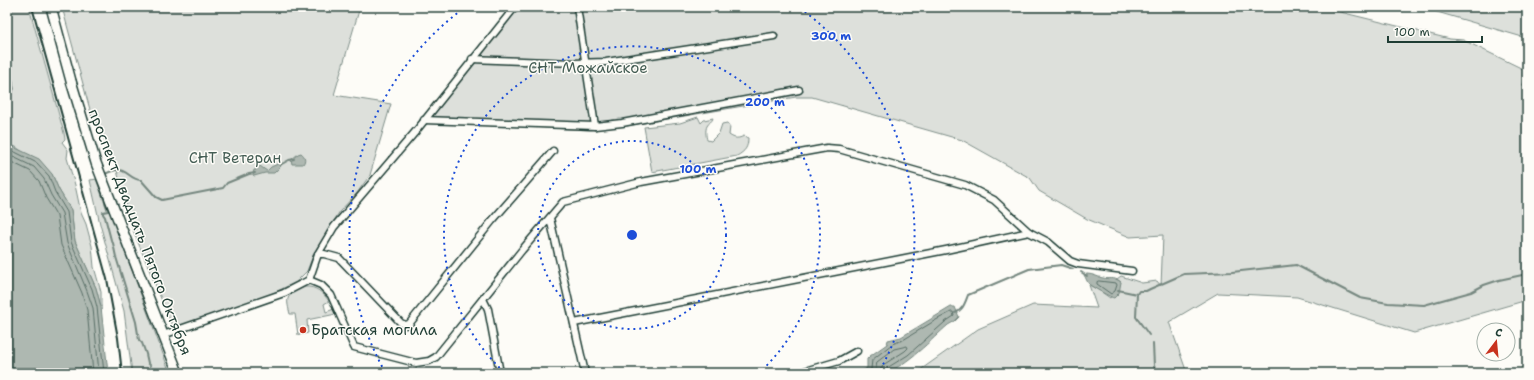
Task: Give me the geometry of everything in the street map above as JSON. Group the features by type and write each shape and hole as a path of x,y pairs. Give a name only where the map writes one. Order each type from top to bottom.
{"street":[{"name":"проспект Двадцать Пятого Октября","path":"51,7 71,81 96,163 178,373"},
{"path":"163,335 284,293 309,280 318,254 334,227 416,131 515,7"},
{"path":"577,7 595,126"},
{"path":"472,59 585,64 774,36"},
{"path":"424,120 595,126 622,124 799,90"},
{"path":"309,280 321,286 331,295 354,347 416,363 429,361 436,356 563,202 641,182 828,148 839,149 965,186 994,200 1029,232 1048,242 1070,261 1078,264 1132,271"},
{"path":"318,254 339,258 401,323 405,325 409,324 492,221 553,151"},
{"path":"550,218 585,373"},
{"path":"574,323 939,252 1029,232"},
{"path":"483,300 488,309 500,373"},
{"path":"798,373 839,361 857,351"}],"green space":[{"path":"7,7 29,7 64,133 65,139 62,142 68,150 67,158 81,213 86,224 92,246 94,267 101,292 101,307 96,288 75,241 71,210 59,190 52,174 16,147 7,144 7,96 13,92 14,89 7,42"},
{"name":"СНТ Ветеран","path":"62,7 360,7 334,95 391,104 370,175 357,193 340,211 314,253 307,271 296,282 267,296 173,328 131,225 114,159 110,155 101,130 92,117"},
{"name":"СНТ Можайское","path":"511,7 1320,7 1450,39 1463,40 1523,69 1522,86 1527,79 1527,300 1414,333 1297,297 1218,293 1169,322 1187,373 916,373 978,329 1033,305 1097,308 1089,285 1110,298 1121,282 1117,279 1121,276 1142,283 1157,281 1161,286 1163,235 1130,237 1087,219 1039,191 1030,178 962,140 812,97 796,97 626,126 590,130 426,122 421,119"},
{"path":"1420,7 1527,7 1527,39 1519,36"},
{"path":"698,117 701,123 704,120 713,118 706,128 707,140 711,141 719,133 722,124 727,123 730,127 729,135 735,138 744,136 748,138 746,149 737,156 652,172 644,127 680,123"},
{"path":"98,179 170,373 132,373 124,311 100,224 90,180"},
{"path":"305,287 316,289 322,293 329,301 324,304 326,312 334,309 336,314 307,320 308,333 298,335 295,314 290,314 288,299 291,294"}],"water":[{"path":"7,42 14,89 13,92 7,96"},
{"path":"7,144 39,159 52,174 59,190 71,210 75,241 96,288 101,307 108,373 7,373"},
{"path":"301,153 305,158 303,164 292,164 291,160"},
{"path":"280,163 281,166 274,173 265,173 254,176 253,174 254,170 256,170 256,166 260,166 267,171 271,167"},
{"path":"1087,274 1118,280 1121,282 1119,293 1114,298 1090,285 1084,275"},
{"path":"951,307 955,307 959,317 948,325 919,352 894,369 884,373 859,373 867,368 867,359 887,344 888,340 901,337"}],"waterway":[{"path":"280,165 294,159"},
{"path":"105,174 114,170 124,171 135,179 141,180 156,197 162,200 223,188 227,183 255,173"},
{"path":"99,178 97,180 108,211 103,212 103,214 136,322 139,340 142,343 150,365 151,373"},
{"path":"955,313 962,308 968,295 1029,269 1061,265 1073,269"},
{"path":"1149,335 1136,317 1137,294 1139,291 1146,291 1184,274 1232,272 1296,265 1360,298 1388,303 1424,305 1471,292 1484,285 1499,280 1527,274"},
{"path":"1081,272 1087,276"},
{"path":"1118,290 1137,294"},
{"path":"1153,344 1154,366 1157,373"}],"railway":[{"path":"32,7 107,279 118,338 122,373"}],"place":[{"name":"Братская могила","path":"303,330"}]}
